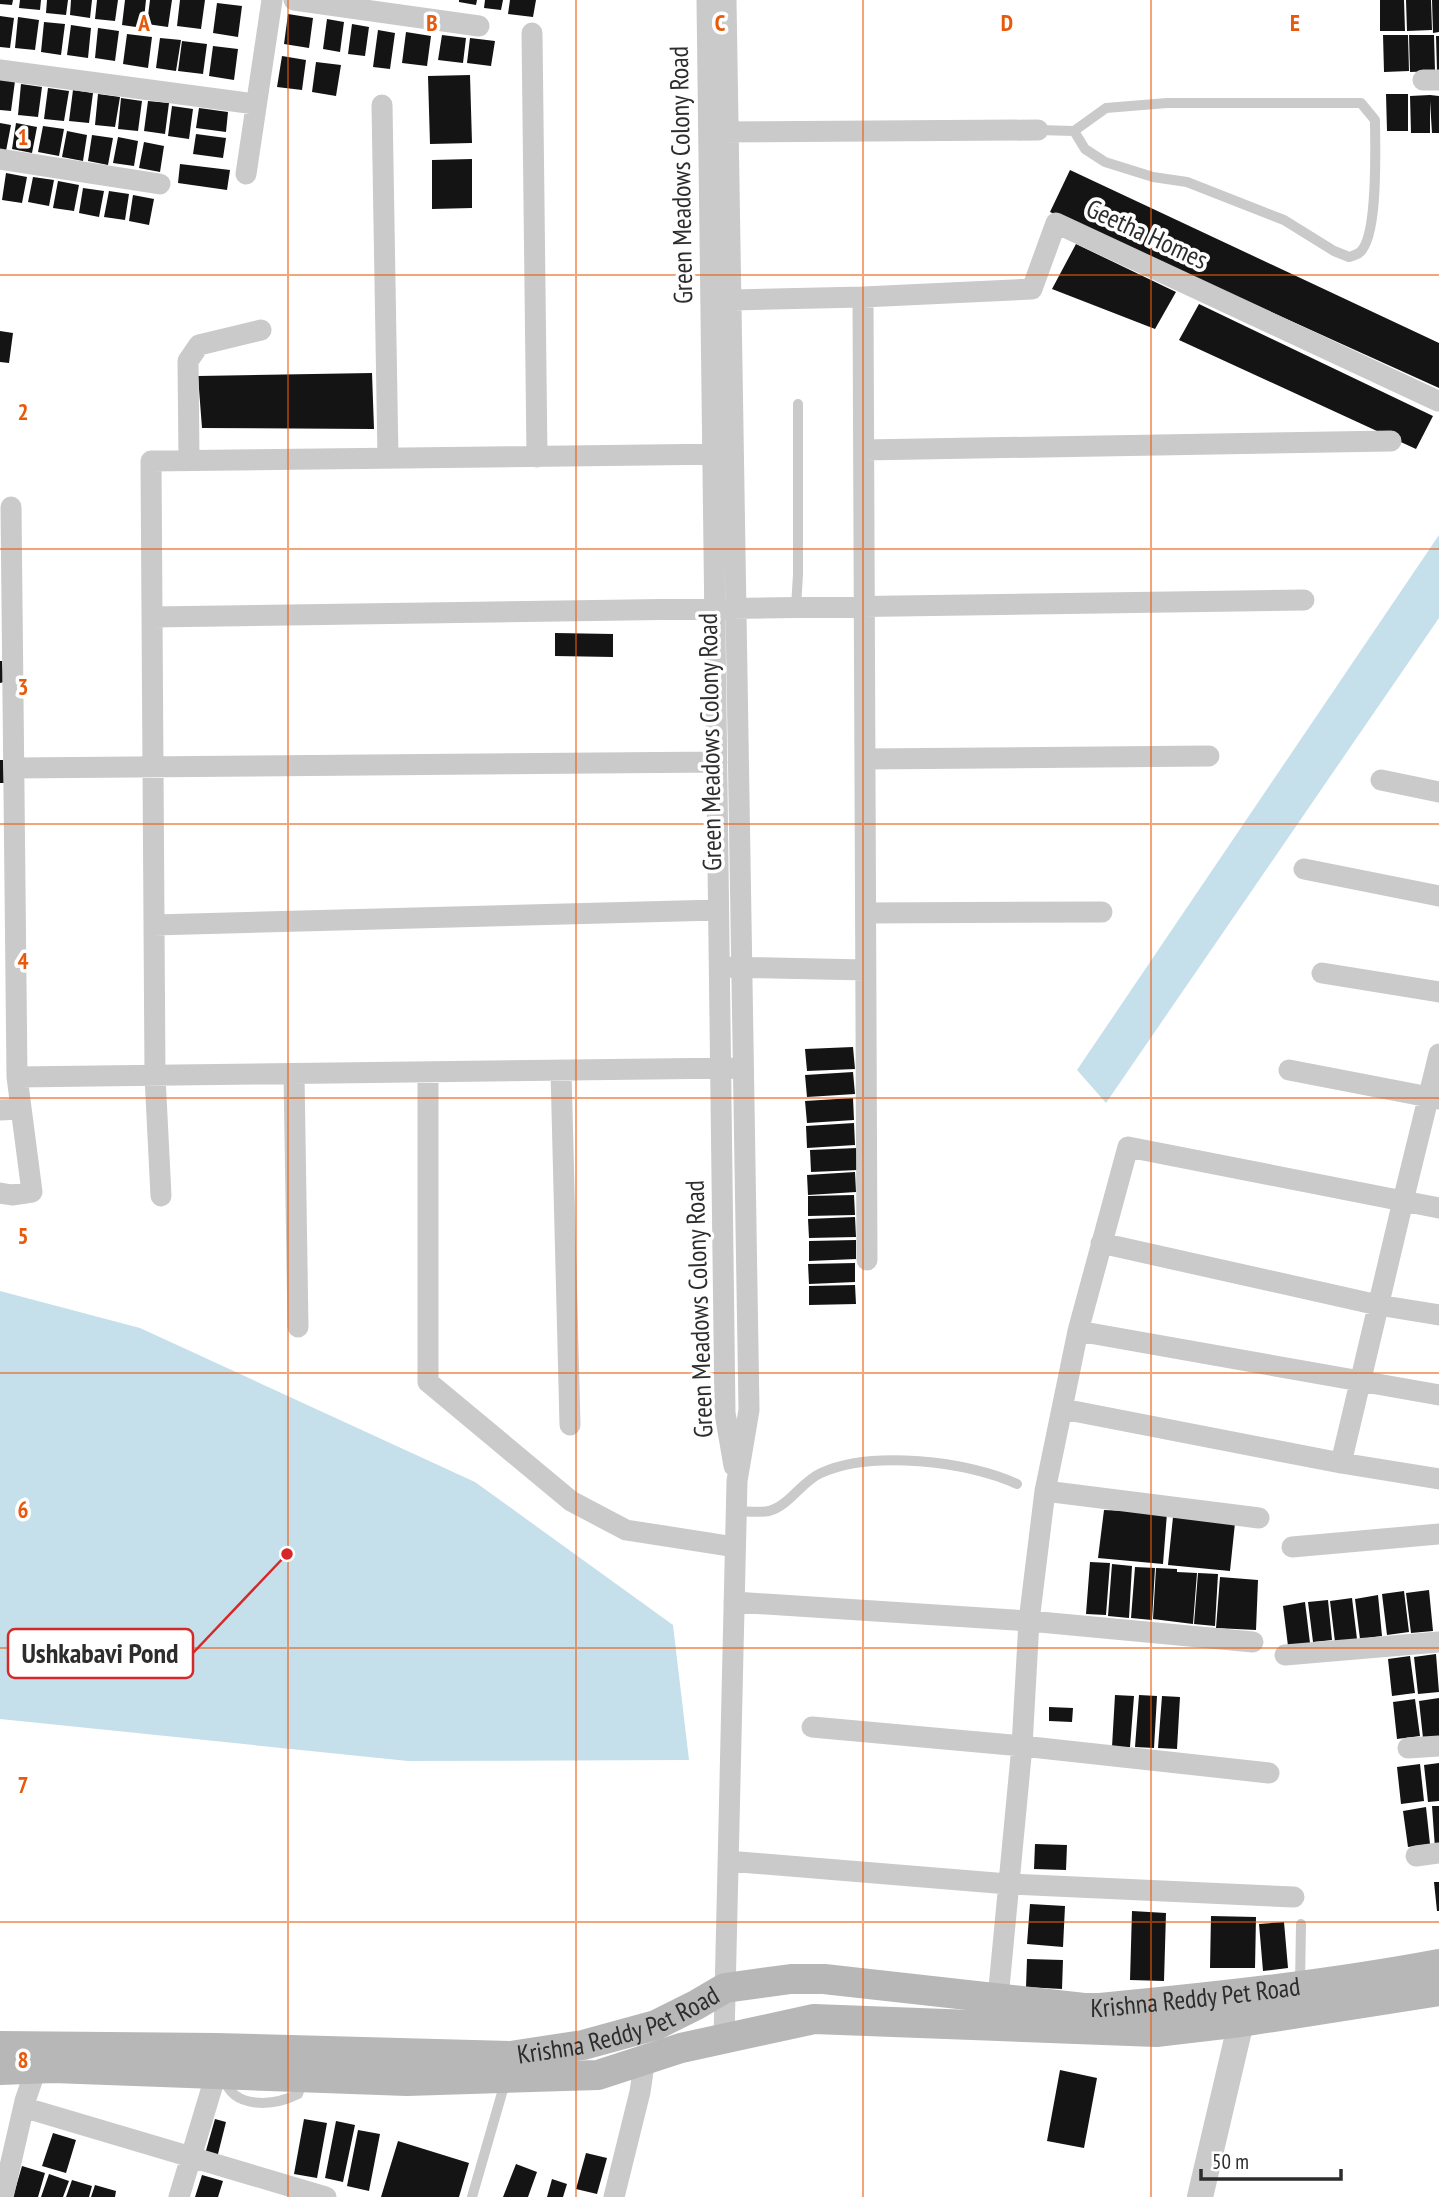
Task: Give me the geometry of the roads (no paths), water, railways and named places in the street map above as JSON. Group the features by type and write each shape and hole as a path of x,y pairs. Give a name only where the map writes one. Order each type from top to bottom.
{"main road":[{"name":"Krishna Reddy Pet Road","path":"0,2046 510,2056 583,2045 656,2025 725,1987 791,1979 824,1979 1100,2008 1243,1995 1439,1964"},
{"path":"824,1979 824,2020"},
{"name":"Krishna Reddy Pet Road","path":"0,2070 407,2081 598,2075 645,2058 814,2019 1156,2032 1241,2022 1439,1991"}],"street":[{"path":"246,174 272,0"},
{"path":"294,0 480,26"},
{"name":"Green Meadows Colony Road","path":"707,0 731,300 723,454"},
{"name":"Green Meadows Colony Road","path":"724,2038 737,1482 749,1410 742,967 725,609 718,132 726,0"},
{"path":"532,33 537,457"},
{"path":"0,70 255,104"},
{"path":"382,105 388,458"},
{"path":"718,132 1038,130"},
{"path":"0,159 160,184"},
{"name":"Geetha Homes","path":"731,300 1032,289 1056,222 1438,401"},
{"path":"863,297 867,1260"},
{"path":"189,461 188,361 199,345 261,330"},
{"path":"864,450 1391,441"},
{"path":"161,1196 155,1076 151,461 723,454"},
{"path":"0,1193 12,1195 32,1192 11,1110 17,1077 8,986 7,855 14,768 6,636 6,537 11,507"},
{"path":"152,617 1304,600"},
{"name":"Green Meadows Colony Road","path":"725,609 717,762 720,1069 725,1413 737,1482"},
{"path":"865,759 1209,755"},
{"path":"14,768 717,762"},
{"path":"1381,780 1439,793"},
{"path":"1304,869 1439,896"},
{"path":"154,925 718,911"},
{"path":"866,913 1102,912"},
{"path":"719,967 866,970"},
{"path":"1322,973 1439,992"},
{"path":"1341,1463 1403,1201 1434,1098 1439,1054"},
{"path":"17,1077 744,1068"},
{"path":"1289,1070 1434,1098"},
{"path":"561,1071 569,1425"},
{"path":"428,1072 428,1382 571,1501 626,1530 735,1547"},
{"path":"294,1074 298,1327"},
{"path":"998,1998 1022,1746 1029,1621 1045,1491 1078,1331 1128,1147 1439,1208"},
{"path":"1101,1243 1378,1305 1439,1315"},
{"path":"1078,1331 1439,1395"},
{"path":"1063,1409 1341,1463 1439,1479"},
{"path":"1045,1491 1259,1518"},
{"path":"1292,1547 1439,1534"},
{"path":"734,1602 1029,1621 1253,1642"},
{"path":"1285,1655 1439,1643"},
{"path":"812,1727 1022,1746 1269,1773"},
{"path":"1408,1748 1439,1746"},
{"path":"1416,1856 1439,1853"},
{"path":"728,1861 1008,1884 1294,1897"},
{"path":"1200,2197 1241,2022"},
{"path":"614,2197 640,2092 645,2058"},
{"path":"3,2197 25,2101 36,2069"},
{"path":"180,2197 190,2157 220,2074"},
{"path":"36,2111 326,2197"}],"lane":[{"path":"1038,130 1074,131 1106,108 1167,103 1361,103 1375,120 1375,193 1364,247 1359,253 1349,257 1334,251 1284,220 1187,182 1153,177 1105,162 1084,149 1074,131"},
{"path":"796,607 798,404"},
{"path":"736,1511 770,1510 820,1473 836,1467 866,1462 900,1460 946,1464 986,1473 1017,1484"},
{"path":"1300,1986 1301,1924"},
{"path":"472,2197 507,2077"}],"water":[{"path":"1439,535 1439,618 1106,1103 1077,1070"},
{"path":"0,1291 140,1328 475,1482 673,1625 689,1760 408,1761 0,1719"}],"place":[{"name":"Ushkabavi Pond","path":"287,1554"}]}
